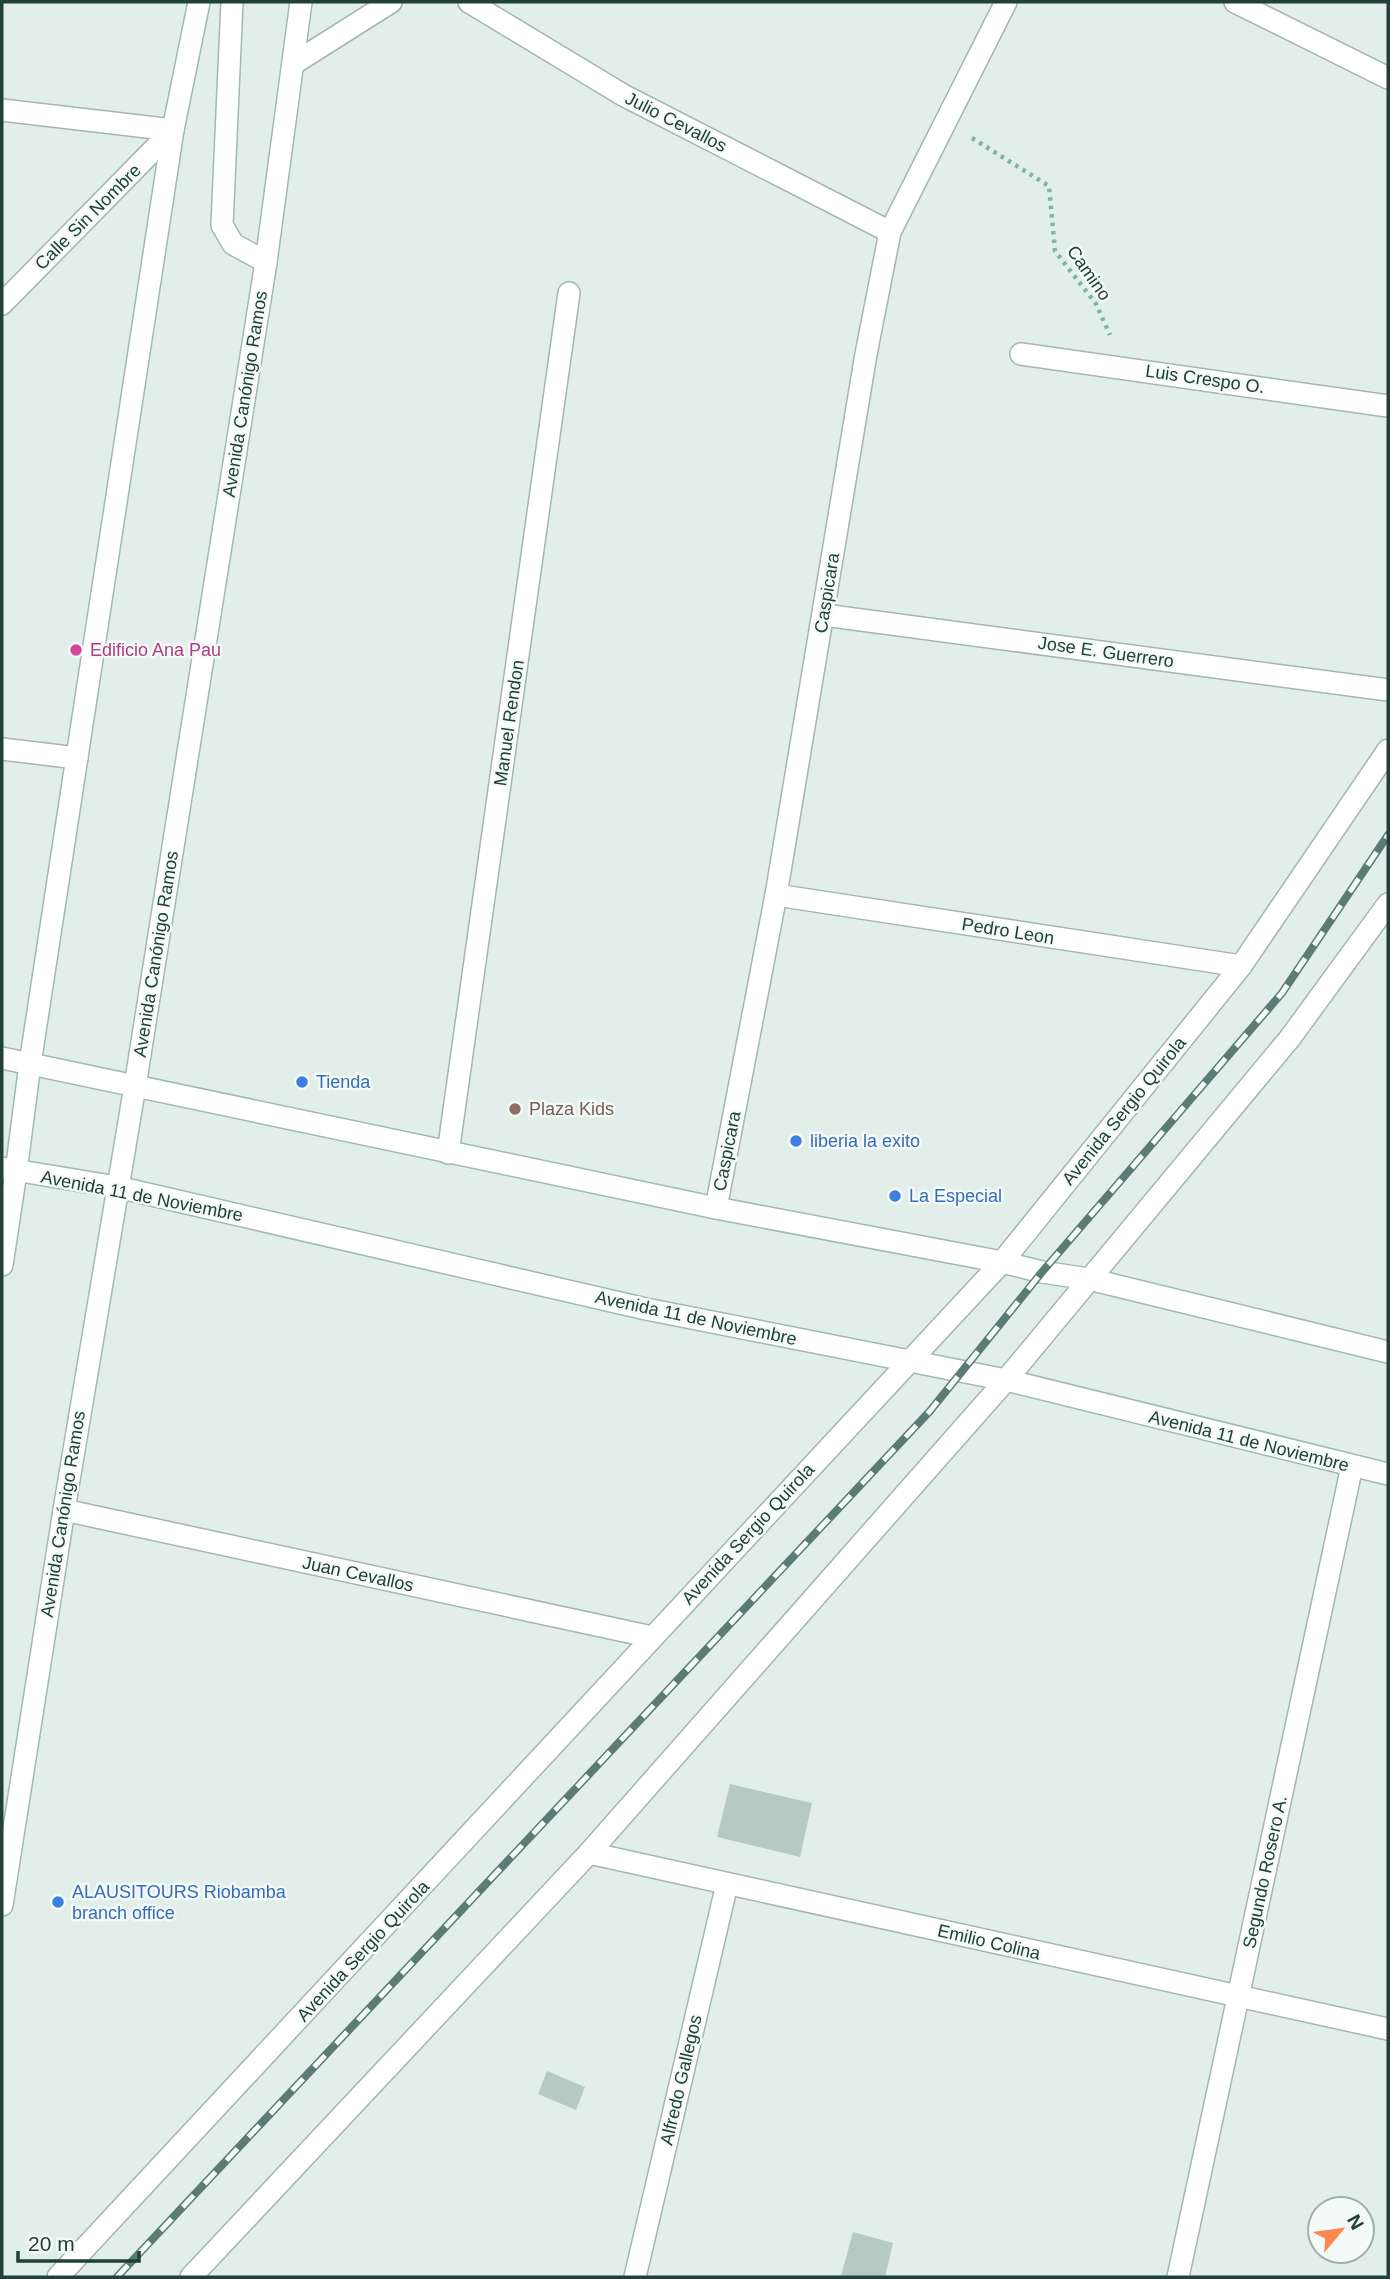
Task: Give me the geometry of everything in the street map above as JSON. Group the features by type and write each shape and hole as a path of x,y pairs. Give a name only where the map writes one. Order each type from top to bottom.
{"street":[{"path":"2,1265 9,1170 30,1064 173,130 199,2"},
{"path":"232,2 222,225 233,244 266,262"},
{"name":"Avenida Canónigo Ramos","path":"2,1905 266,262 301,2"},
{"path":"293,64 391,2"},
{"name":"Julio Cevallos","path":"469,2 623,95 890,232"},
{"name":"Caspicara","path":"716,1208 776,895 866,354 890,232 1006,2"},
{"path":"1235,2 1388,78"},
{"path":"2,110 173,130"},
{"name":"Calle Sin Nombre","path":"2,303 173,130"},
{"name":"Manuel Rendon","path":"448,1153 569,293"},
{"name":"Luis Crespo O.","path":"1021,354 1388,406"},
{"name":"Jose E. Guerrero","path":"824,615 1388,690"},
{"path":"2,750 77,758"},
{"name":"Avenida Sergio Quirola","path":"58,2277 1002,1262 1241,966 1388,750"},
{"name":"Pedro Leon","path":"776,895 1241,966"},
{"path":"191,2277 589,1853 1006,1380 1290,1038 1388,904"},
{"path":"2,1058 716,1208 1089,1279 1388,1352"},
{"name":"Avenida 11 de Noviembre","path":"9,1170 117,1187 646,1309 1006,1380 1388,1474"},
{"name":"Segundo Rosero A.","path":"1178,2277 1352,1466"},
{"name":"Juan Cevallos","path":"64,1510 652,1637"},
{"name":"Emilio Colina","path":"589,1853 1388,2029"},
{"name":"Alfredo Gallegos","path":"635,2277 727,1884"}],"path":[{"name":"Camino","path":"945,121 1049,186 1055,251 1096,304 1124,368"}],"building":[{"path":"730,1784 812,1803 800,1857 717,1837"},
{"path":"547,2071 585,2087 576,2110 538,2094"},
{"path":"853,2232 893,2243 885,2277 841,2276"}],"railway":[{"path":"117,2277 930,1411 1042,1272 1282,993 1388,835"}],"place":[{"name":"Edificio Ana Pau","path":"76,650"},
{"name":"Tienda","path":"302,1082"},
{"name":"Plaza Kids","path":"515,1109"},
{"name":"liberia la exito","path":"796,1141"},
{"name":"La Especial","path":"895,1196"},
{"name":"ALAUSITOURS Riobamba branch office","path":"58,1902"}]}
